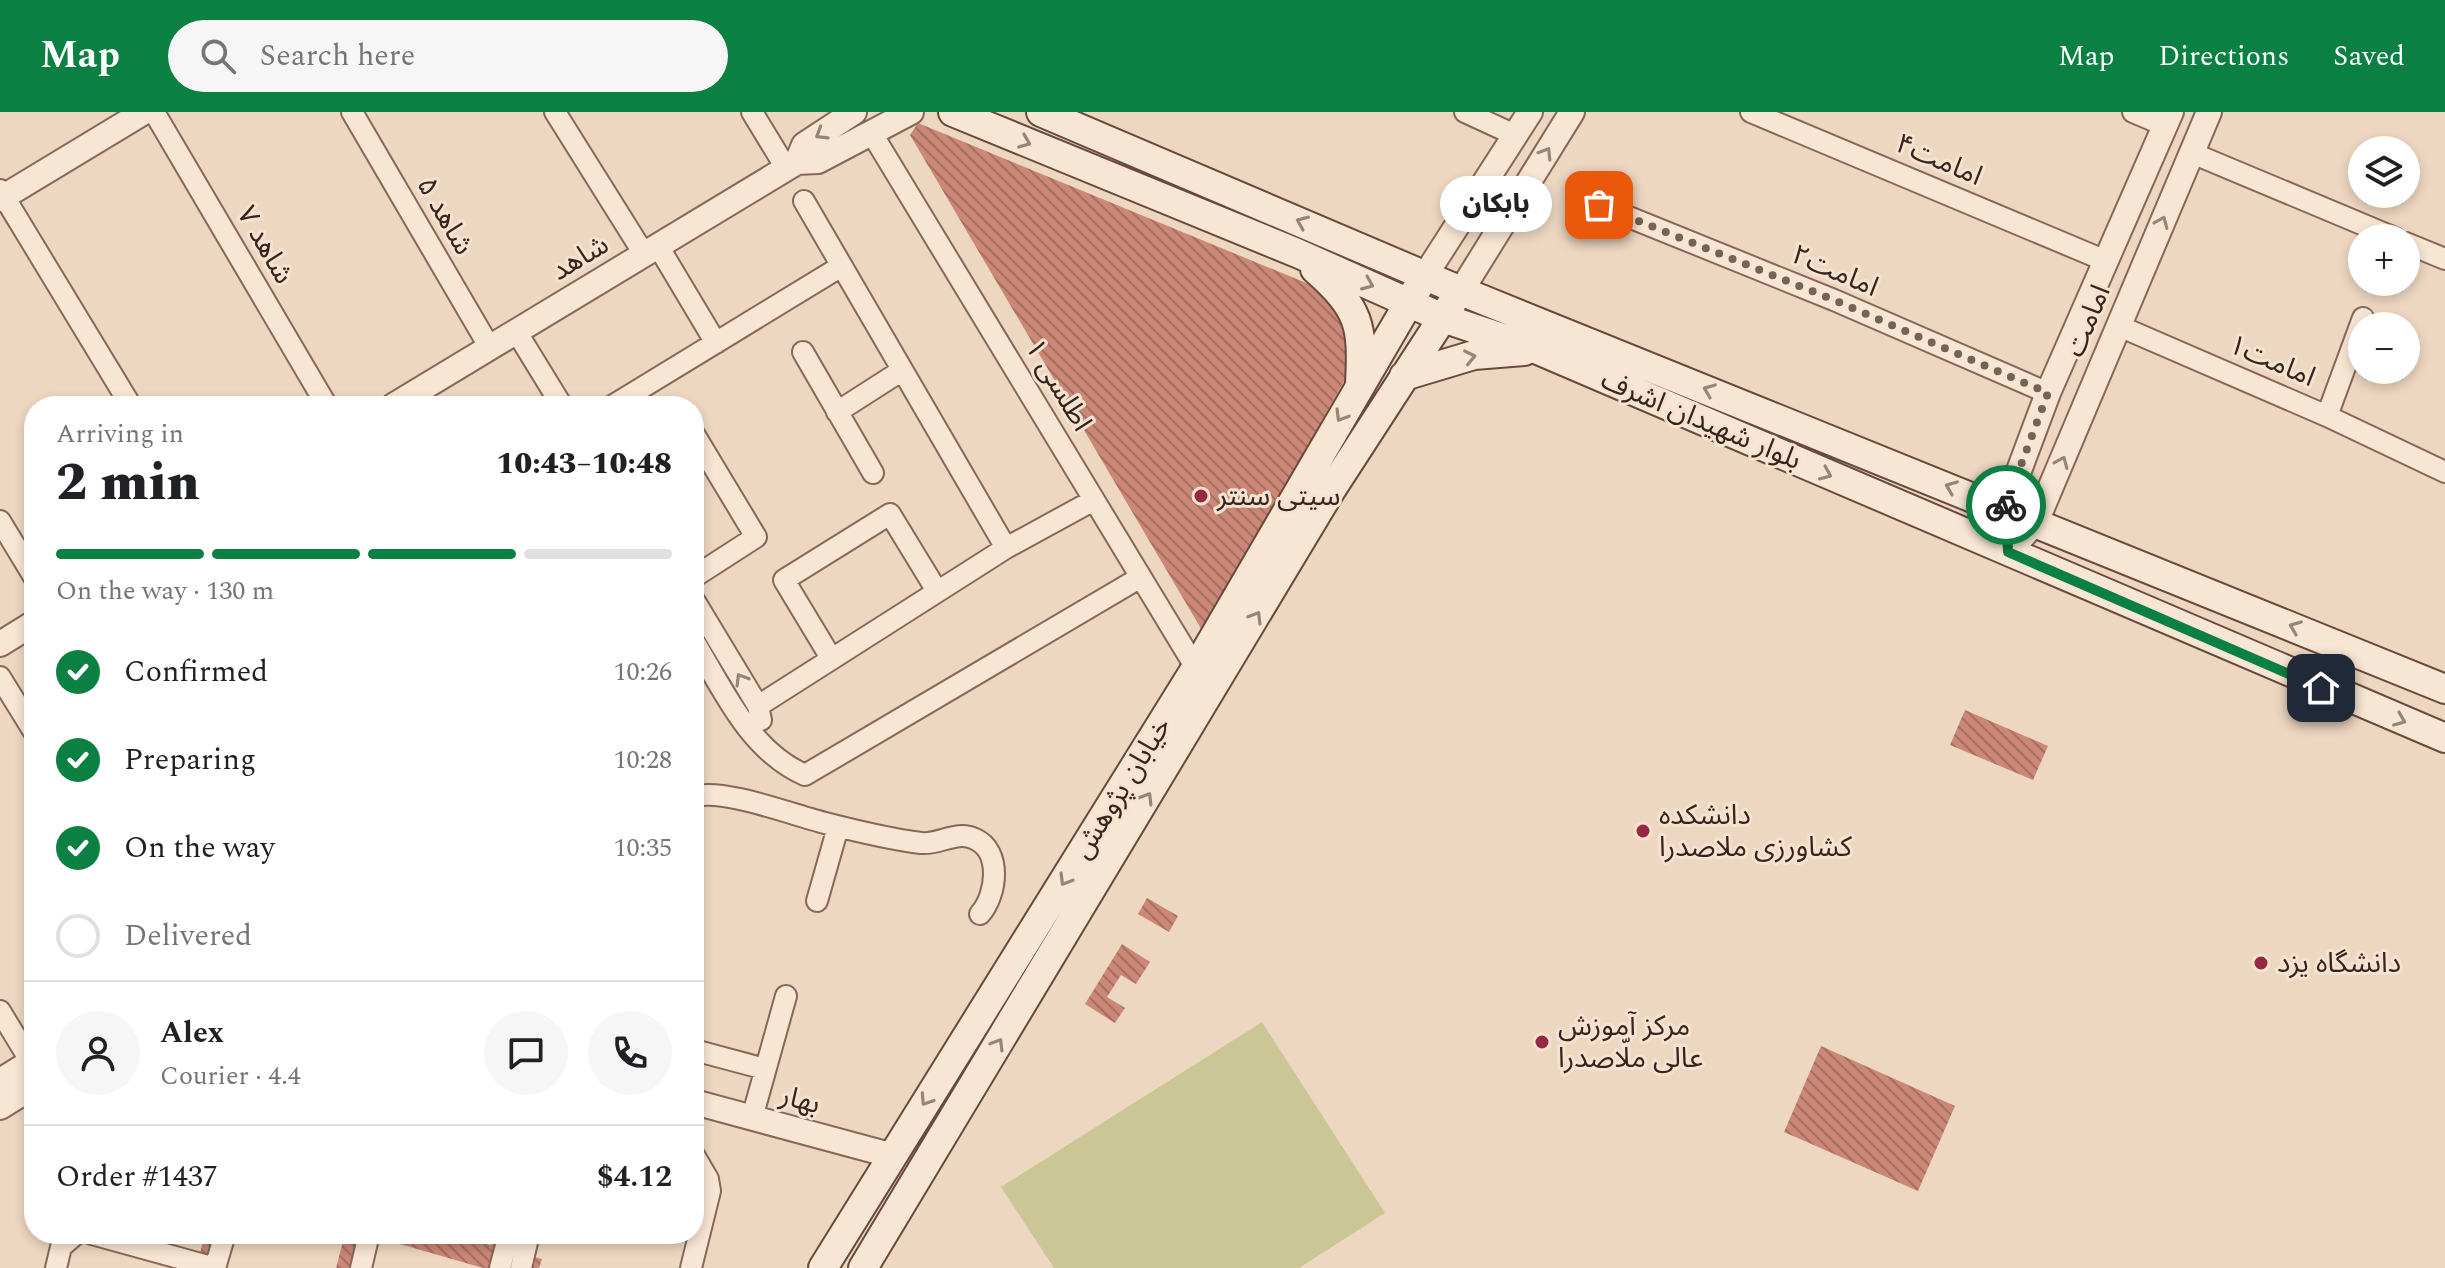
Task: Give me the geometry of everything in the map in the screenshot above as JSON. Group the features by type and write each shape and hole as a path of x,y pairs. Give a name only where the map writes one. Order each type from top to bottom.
{"main road":[{"name":"بلوار شهیدان اشرف","path":"953,112 1297,253 1443,318 1538,350 2445,738"},
{"name":"بلوار شهیدان اشرف","path":"1041,112 1461,291 2005,508 2445,689"},
{"path":"1297,253 1339,290 1354,314 1362,336 1360,386"},
{"name":"خیابان پژوهش","path":"823,1268 890,1155 1024,949 1196,668 1426,274"},
{"name":"خیابان پژوهش","path":"863,1268 1331,490 1461,291"},
{"path":"1404,376 1474,355 1538,350"}],"street":[{"path":"125,396 1,195 144,112"},
{"name":"شاهد ۷","path":"154,112 321,396"},
{"name":"شاهد ۵","path":"352,112 490,348"},
{"path":"555,112 716,343"},
{"path":"752,112 792,165"},
{"name":"شاهد","path":"792,165 804,145 854,112"},
{"name":"شاهد","path":"410,396 792,165 818,161 911,112"},
{"path":"1465,112 1515,135"},
{"path":"1426,274 1530,112"},
{"name":"امامت۴","path":"1751,112 2106,261"},
{"path":"2133,112 2168,119"},
{"name":"امامت","path":"2008,552 2036,522 2209,112"},
{"path":"1461,291 1566,114"},
{"name":"امامت","path":"2008,552 2005,508 2048,393 2168,119"},
{"name":"اطلسی ۱","path":"871,132 1196,668"},
{"path":"2192,153 2362,224"},
{"path":"804,201 1006,548"},
{"name":"امامت۲","path":"1599,205 1834,300 2048,393"},
{"path":"2420,249 2445,259"},
{"path":"629,396 840,267"},
{"name":"امامت۱","path":"2119,326 2327,416 2445,472"},
{"path":"516,331 556,396"},
{"path":"803,352 873,473"},
{"path":"2327,416 2348,359"},
{"path":"837,412 901,371"},
{"path":"704,451 756,537 704,571"},
{"path":"758,706 1006,548 1094,500"},
{"path":"831,658 784,580 890,514 937,591"},
{"path":"0,521 24,560"},
{"path":"704,658 740,718 767,751 785,766 805,775 1141,577"},
{"path":"704,617 758,706 767,751"},
{"path":"0,644 24,629"},
{"path":"0,677 24,716"},
{"path":"704,794 838,827 921,843 957,836 984,844 994,865 985,906 980,914"},
{"path":"817,901 838,827"},
{"path":"752,1118 786,996"},
{"path":"0,1011 24,1054"},
{"path":"704,1053 765,1069"},
{"path":"0,1081 24,1073"},
{"path":"0,1107 24,1080"},
{"name":"بهار","path":"704,1105 890,1155"},
{"path":"704,1172 710,1191 704,1215"},
{"path":"56,1268 64,1244"},
{"path":"128,1244 215,1268 222,1244"},
{"path":"361,1268 367,1244"},
{"path":"500,1268 506,1244"},
{"path":"521,1268 527,1244"},
{"path":"691,1268 697,1244"}],"shaded area":[{"path":"1262,1022 1385,1213 1299,1268 1054,1268 1001,1187"}],"building":[{"name":"سیتی سنتر","path":"918,123 1345,299 1356,360 1203,632 910,135"},
{"path":"1965,710 2048,746 2033,780 1950,745"},
{"path":"1147,898 1178,916 1169,932 1138,914"},
{"path":"1122,944 1150,962 1136,984 1121,975 1107,997 1125,1008 1115,1023 1085,1004"},
{"path":"1821,1046 1955,1106 1918,1191 1784,1132"},
{"path":"202,1244 221,1244 196,1268"},
{"path":"342,1244 370,1244 363,1268 336,1268"},
{"path":"400,1244 518,1244 516,1252 542,1259 539,1268 483,1268"}],"way so far":[{"path":"1599,205 1834,300 2048,393 2006,505"}],"place":[{"name":"بابکان","path":"1599,205"},
{"name":"سیتی سنتر","path":"1201,496"},
{"name":"دانشکده کشاورزی ملاصدرا","path":"1643,831"},
{"name":"دانشگاه یزد","path":"2261,963"},
{"name":"مرکز آموزش عالی ملّاصدرا","path":"1542,1042"}],"route":[{"path":"2006,505 2008,552 2321,688"}]}
